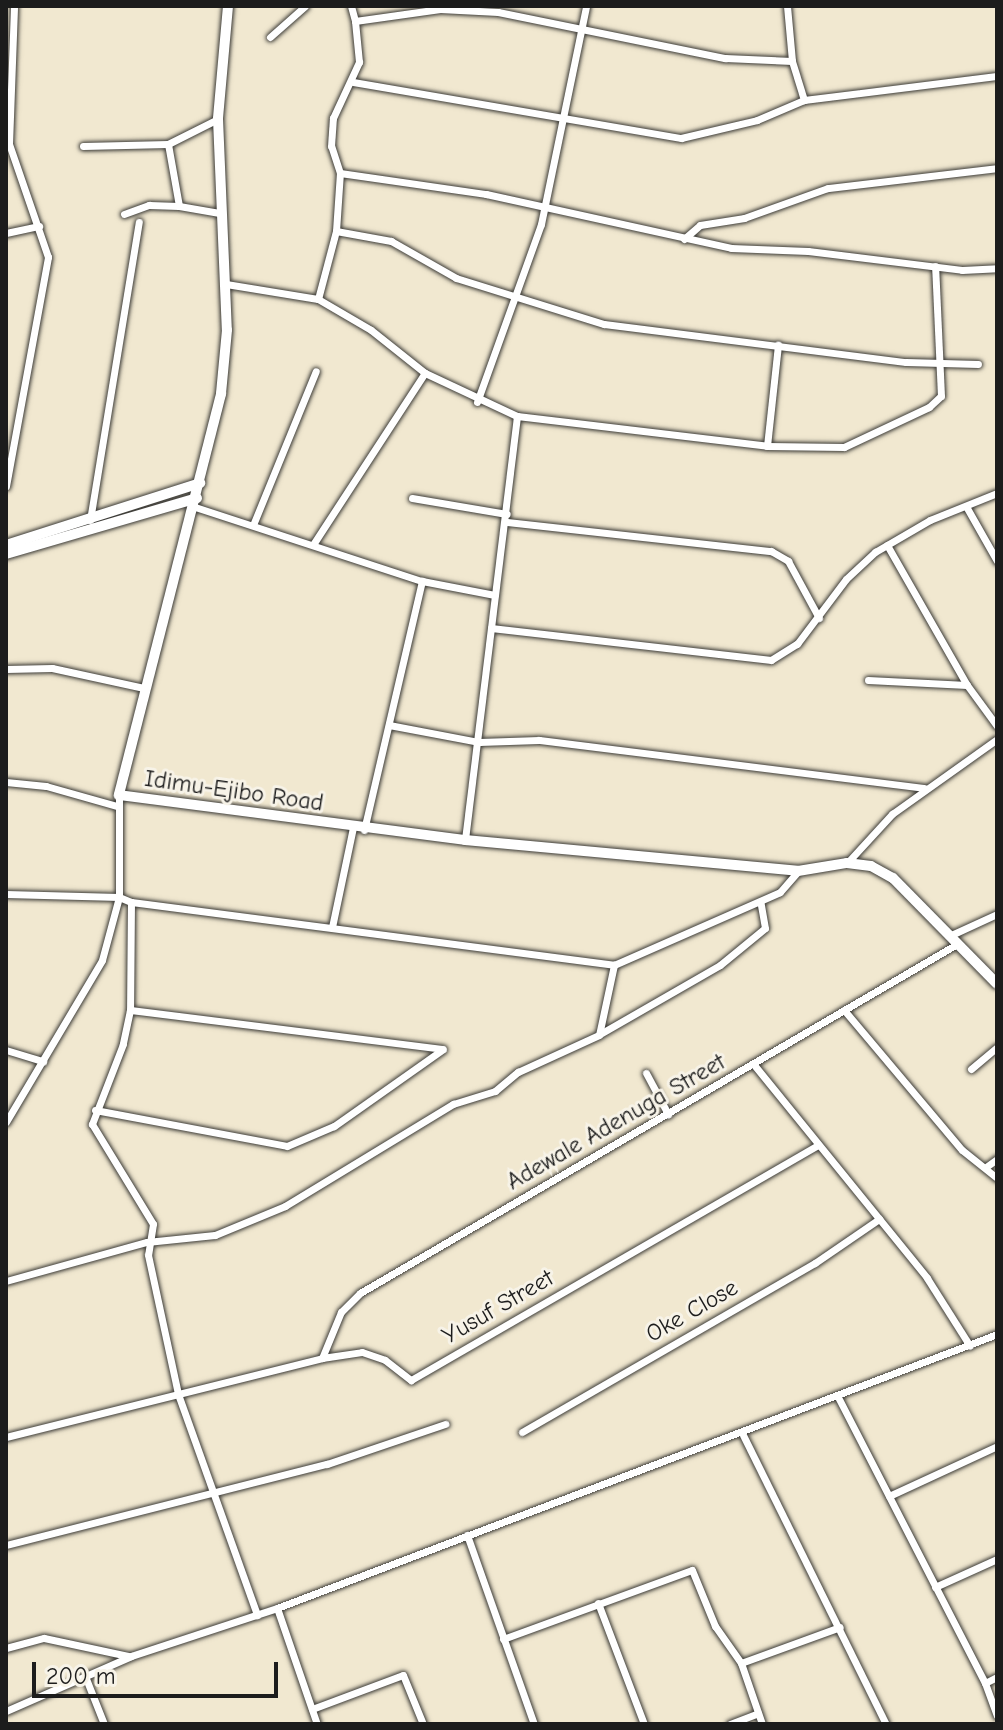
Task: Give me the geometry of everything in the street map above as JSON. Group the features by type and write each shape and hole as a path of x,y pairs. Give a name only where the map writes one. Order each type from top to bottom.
{"main road":[{"name":"Idimu-Ejibo Road","path":"228,6 218,119 219,213 226,284 221,394 118,800 465,840 798,871 847,863"},
{"path":"11,548 200,483"},
{"path":"11,548 196,502"},
{"path":"847,863 884,872 995,978"}],"street":[{"path":"6,486 46,288 48,257 9,144 14,6"},
{"path":"270,37 305,6"},
{"path":"318,299 336,231 340,173 331,146 333,118 341,95 353,82 359,62 351,6"},
{"path":"477,402 517,294 543,210 584,28 586,6"},
{"path":"787,6 792,61 804,100"},
{"path":"355,21 440,9 498,12 725,58 792,61"},
{"path":"353,82 681,138 757,120 804,100 997,76"},
{"path":"83,146 168,144 218,119"},
{"path":"168,144 179,206"},
{"path":"684,239 700,225 744,218 836,186 997,168"},
{"path":"340,173 486,194 543,210 731,248 808,251 935,266 997,268"},
{"path":"124,214 149,205 179,206 219,213"},
{"path":"90,520 139,222"},
{"path":"6,233 39,226"},
{"path":"336,231 391,241 456,278 517,294 604,324 978,364"},
{"path":"226,284 318,299 371,330 425,373 477,402 517,416 767,446 831,449 891,427 936,403 942,388 935,266"},
{"path":"767,446 778,345"},
{"path":"253,525 316,371"},
{"path":"314,543 425,373"},
{"path":"465,840 507,518 517,416"},
{"path":"491,628 771,660 785,656 819,618 846,579 887,545 930,520 967,508 997,493"},
{"path":"412,498 507,518 771,551 788,561 819,618"},
{"path":"196,502 253,525 422,581 495,595"},
{"path":"967,508 997,561"},
{"path":"887,545 967,685 997,726"},
{"path":"332,927 389,725 422,581"},
{"path":"6,669 52,668 144,688"},
{"path":"868,680 967,685"},
{"path":"389,725 479,742 539,740 924,788"},
{"path":"847,863 876,829 924,788 997,739"},
{"path":"6,782 118,800 119,897 102,960 6,1122"},
{"path":"6,894 119,897 131,902 614,965 780,892 798,871"},
{"path":"6,1281 147,1242 215,1235 252,1221 353,1168 453,1104 495,1091 518,1072 599,1035 720,965 765,928 760,901"},
{"path":"131,902 130,1010 123,1044 95,1110 94,1128 151,1217 147,1242 178,1394 210,1494 257,1615"},
{"name":"Adewale Adenuga Street","path":"322,1358 341,1312 360,1293 755,1066 997,914"},
{"path":"599,1035 614,965"},
{"path":"95,1110 287,1146 347,1118 443,1049 130,1010"},
{"path":"844,1010 962,1150 997,1178"},
{"path":"971,1069 997,1047"},
{"path":"6,1050 43,1061"},
{"path":"755,1066 927,1278 970,1346"},
{"path":"646,1073 668,1114"},
{"name":"Yusuf Street","path":"6,1437 322,1358 362,1352 385,1360 411,1380 818,1145"},
{"path":"986,1167 997,1159"},
{"name":"Oke Close","path":"522,1432 815,1263 879,1219"},
{"path":"6,1711 131,1656 277,1608 743,1435 997,1334"},
{"path":"838,1397 985,1683 997,1716"},
{"path":"6,1545 327,1464 445,1424"},
{"path":"743,1435 886,1724"},
{"path":"889,1496 997,1446"},
{"path":"467,1535 534,1724"},
{"path":"935,1587 997,1559"},
{"path":"503,1639 692,1570 715,1626 741,1663 762,1724"},
{"path":"598,1603 644,1724"},
{"path":"277,1608 317,1724"},
{"path":"741,1663 840,1627"},
{"path":"6,1648 44,1638 131,1656"},
{"path":"312,1709 403,1675 423,1724"},
{"path":"85,1676 104,1724"},
{"path":"985,1683 997,1677"},
{"path":"730,1724 758,1713"}]}
